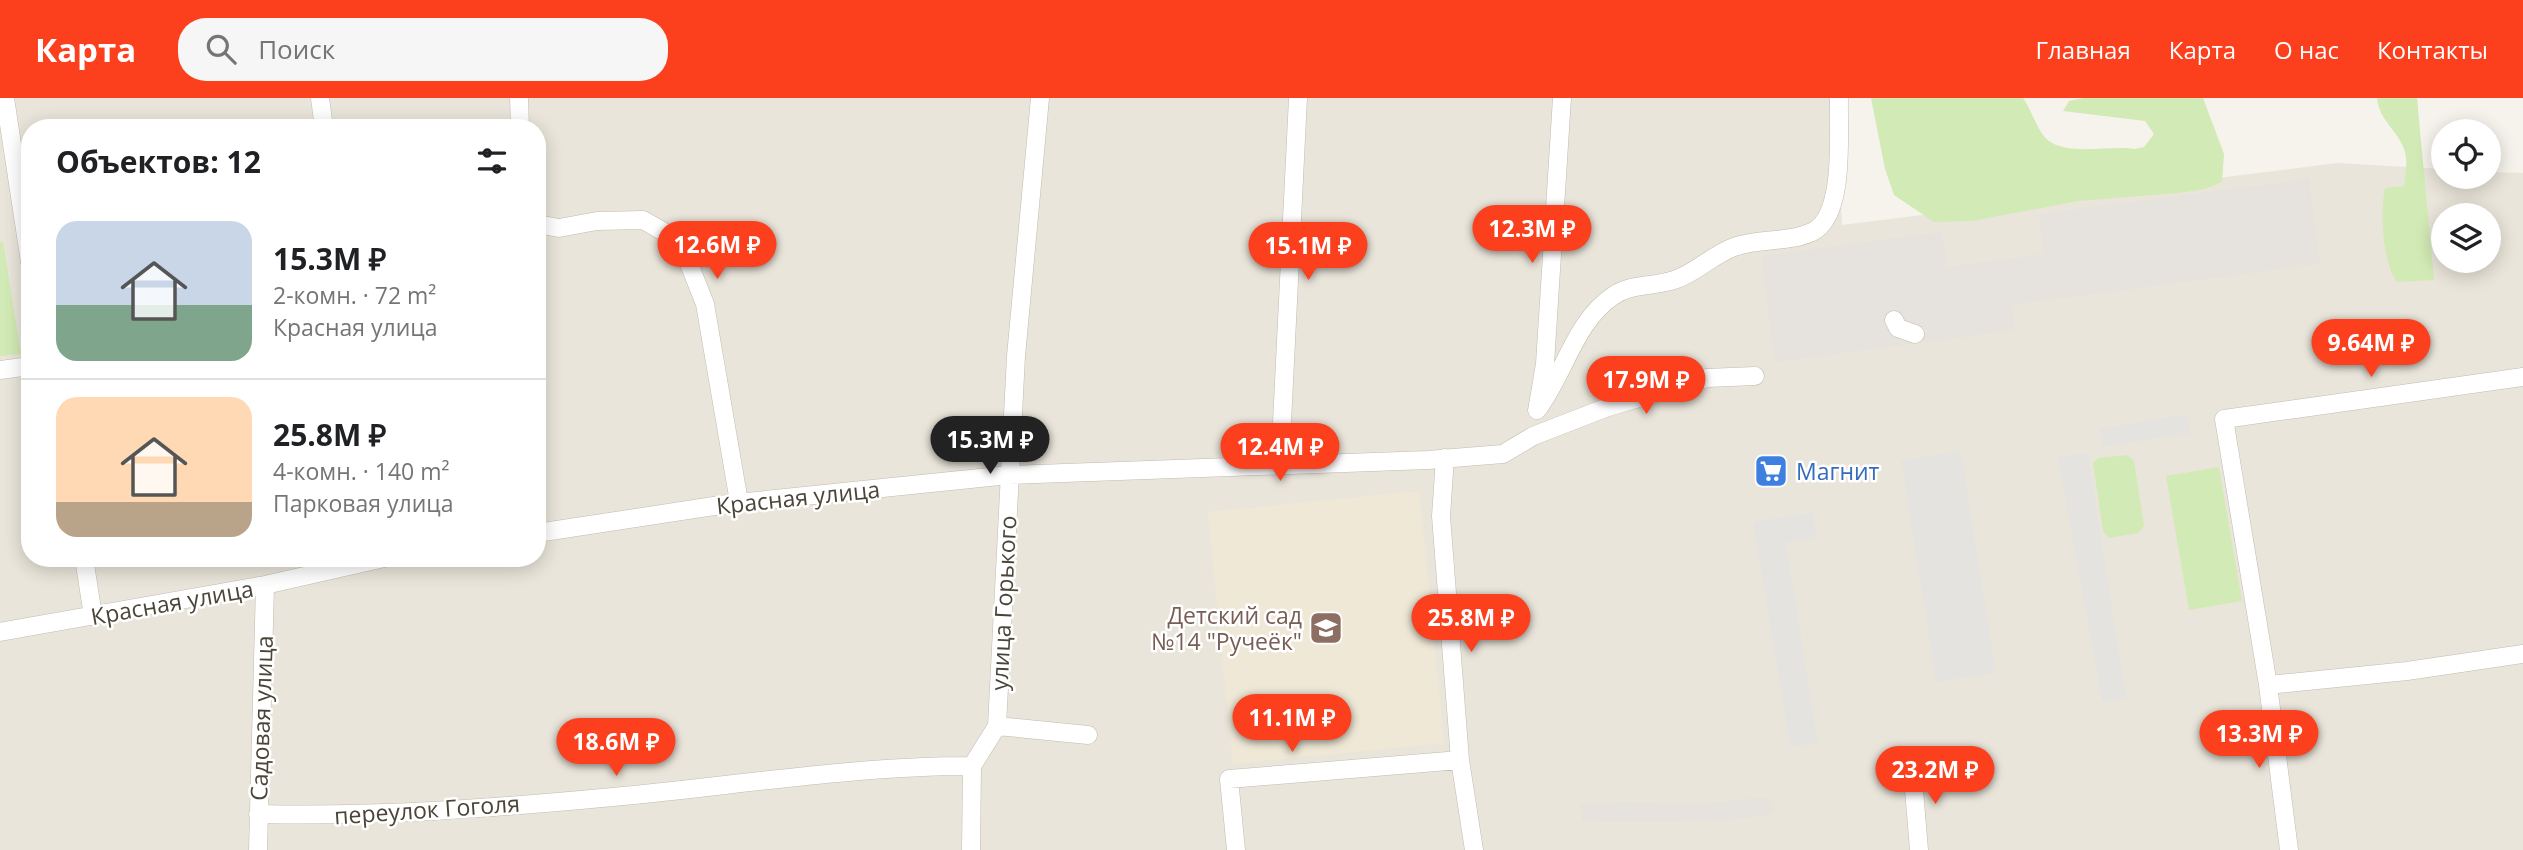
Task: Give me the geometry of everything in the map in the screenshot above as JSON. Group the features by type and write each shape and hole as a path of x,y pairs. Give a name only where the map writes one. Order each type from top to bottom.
{"street":[{"path":"5,98 21,203"},
{"path":"320,98 323,119"},
{"path":"519,98 520,119"},
{"name":"улица Горького","path":"972,766 997,726 1016,356 1040,98"},
{"path":"1280,463 1298,98"},
{"path":"1533,436 1545,364 1562,98"},
{"path":"1537,410 1552,390 1580,332 1610,298 1627,288 1673,280 1735,246 1812,232 1828,221 1835,196 1839,98"},
{"path":"546,226 559,228 597,221 643,220 680,241 705,304 739,502"},
{"path":"1894,320 1898,328 1915,334"},
{"path":"0,370 21,367"},
{"name":"Красная улица","path":"546,532 739,502 1009,475 1503,454 1533,436 1608,407 1707,378 1755,376"},
{"path":"2289,850 2268,685 2224,419 2523,377"},
{"path":"1445,458 1441,516 1460,760 1474,850"},
{"path":"85,567 93,616"},
{"name":"Красная улица","path":"0,632 265,585 333,567"},
{"name":"Садовая улица","path":"258,850 265,585"},
{"path":"2268,685 2407,671 2523,653"},
{"path":"997,726 1088,735"},
{"path":"1236,850 1229,779 1460,760"},
{"path":"971,850 972,766"},
{"name":"переулок Гоголя","path":"258,814 330,816 611,798 855,771 972,766"},
{"path":"1912,766 1919,850"}],"shaded area":[{"path":"0,98 1837,98 1842,225 2337,163 2431,168 2431,189 2501,189 2501,172 2523,173 2523,850 0,850"},
{"path":"2309,179 2320,264 2012,305 2015,330 1775,362 1761,256 1942,232 1947,267 2044,254 2039,214"},
{"path":"2187,414 2190,433 2103,447 2100,429"},
{"path":"1961,451 1996,673 1936,682 1901,460"},
{"path":"2088,453 2126,698 2102,702 2058,457"},
{"name":"Детский сад №14 \"Ручеёк\"","path":"1419,491 1444,743 1233,764 1208,512"},
{"path":"1813,512 1817,538 1786,543 1818,743 1790,747 1753,522"},
{"path":"1769,797 1774,813 1750,818 1659,822 1582,821 1581,805 1625,802 1702,804"}],"green space":[{"path":"1871,98 2023,98 2041,132 2049,141 2059,146 2135,149 2144,147 2154,134 2145,121 2063,111 2069,101 2083,98 2203,98 2224,154 2222,182 2205,189 2178,193 2078,201 1972,221 1934,222 1894,195 1885,169"},
{"path":"2377,98 2417,98 2431,273 2433,273 2434,280 2397,282 2388,262 2383,223 2385,188 2404,186 2406,160 2402,145"},
{"path":"0,242 3,242 21,354 0,356"},
{"path":"2128,455 2134,461 2144,526 2138,533 2109,538 2103,531 2093,463 2098,458"},
{"path":"2219,467 2242,601 2189,610 2166,476"}],"place":[{"name":"Магнит","path":"1771,471"},
{"name":"Детский сад №14 \"Ручеёк\"","path":"1326,628"}]}
